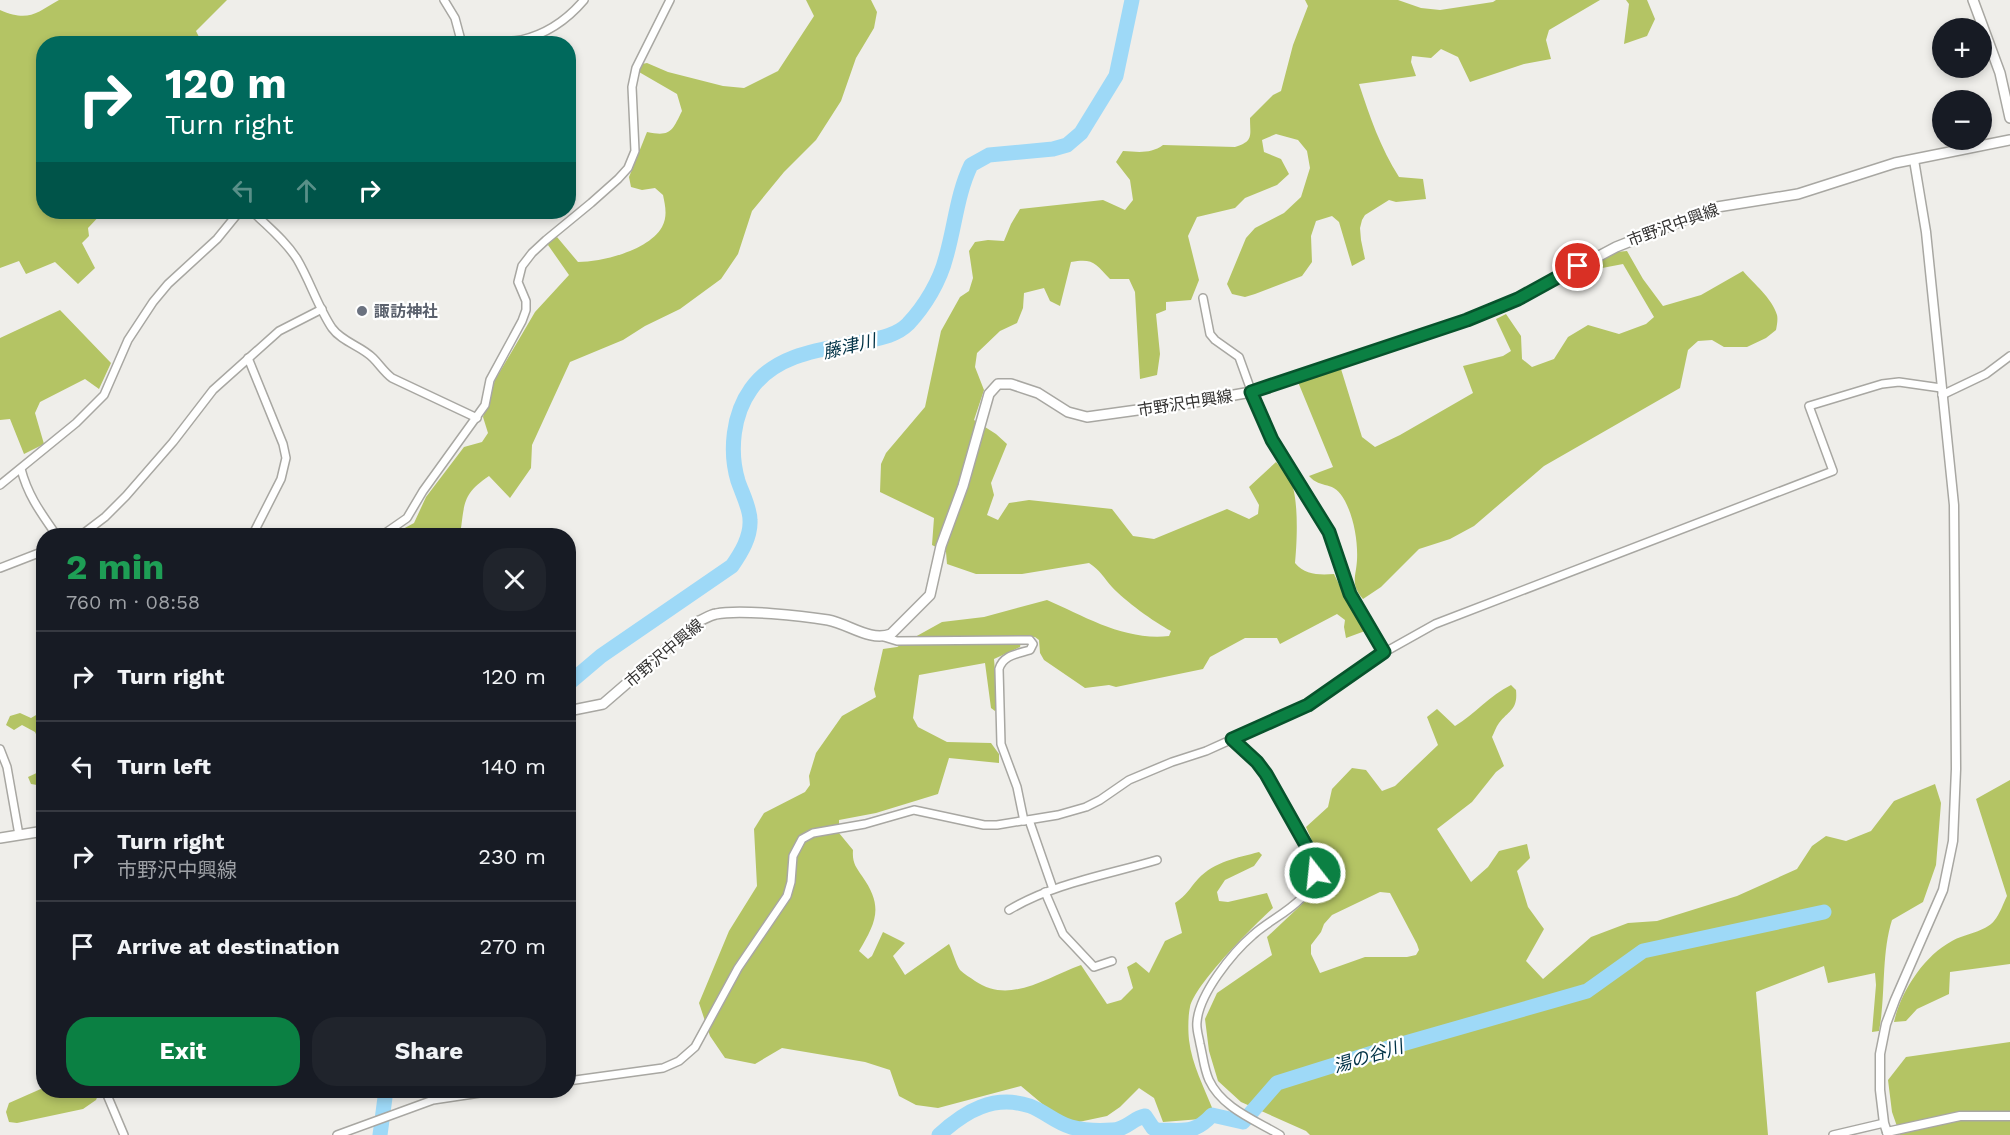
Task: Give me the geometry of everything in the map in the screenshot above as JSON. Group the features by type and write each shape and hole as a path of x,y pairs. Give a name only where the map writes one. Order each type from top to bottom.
{"main road":[{"path":"1973,0 2000,73 2010,118"},
{"name":"市野沢中興線","path":"576,710 603,704 699,621 716,614 744,613 830,621 874,637 891,634 930,595 941,546 963,486 989,394 998,384 1011,384 1038,393 1068,412 1087,417 1251,392 1467,320 1518,299 1616,247 1718,207 1798,194 1868,170 2010,140"},
{"path":"0,838 36,832"}],"street":[{"path":"444,0 454,18 460,36"},
{"path":"531,36 557,26 584,0"},
{"path":"576,215 618,179 632,159 635,151 632,87 636,68 670,0"},
{"path":"1914,160 1926,232 1954,505 1956,691 1953,841 1943,890 1913,954 1886,1024 1880,1054 1880,1090 1888,1134 1960,1116 2010,1116"},
{"path":"0,485 76,423 104,395 128,340 153,302 168,284 217,239 233,219"},
{"path":"260,219 288,246 333,330 362,349 392,378 477,418"},
{"path":"393,528 408,518 423,491 485,405 490,380 526,310 526,301 518,282 522,266 532,253 572,219"},
{"path":"1203,298 1210,334 1239,357 1272,440 1329,532 1350,594 1384,652"},
{"path":"91,528 126,496 173,442 213,390 279,331 322,309"},
{"path":"576,1080 663,1068 680,1060 695,1047 738,968 787,896 791,882 793,856 802,838 813,833 865,824 914,810 984,825 1026,820 1086,807 1101,800 1129,780 1206,751 1308,705 1384,652 1435,624 1833,471 1809,406 1882,384 1899,382 1942,392 1986,374 2010,356"},
{"path":"248,358 283,444 286,458 281,479 256,528"},
{"path":"21,469 26,489 51,528"},
{"path":"0,568 36,554"},
{"path":"884,637 897,641 990,642 1021,639 1030,640 1033,644 1030,650 1006,657 1001,662 999,669 1001,744 1026,820 1053,889"},
{"path":"1232,739 1257,762 1266,774 1311,854 1315,873 1304,897 1252,935 1236,953 1210,987 1199,1008 1196,1024 1208,1078 1216,1093 1239,1112 1280,1135"},
{"path":"0,749 8,767 19,835"},
{"path":"1008,910 1053,889 1157,860"},
{"path":"1045,892 1063,934 1081,955 1094,967 1112,961"},
{"path":"108,1098 123,1135"},
{"path":"337,1135 417,1104 446,1098"},
{"path":"1833,1135 1884,1122"}],"green space":[{"path":"59,0 227,0 196,31 198,36 36,36 36,219 96,219 88,228 89,236 82,243 95,268 78,284 55,262 26,274 19,261 0,268 0,10 25,16"},
{"path":"806,0 871,0 877,12 874,28 856,58 841,101 816,140 784,172 752,211 738,254 721,279 680,309 623,340 570,362 532,445 531,468 510,498 489,476 469,495 464,508 461,528 405,528 414,523 426,497 464,447 482,442 488,433 483,417 495,380 535,312 569,275 548,245 551,240 557,237 578,262 600,260 636,248 656,235 662,227 665,215 663,195 655,188 642,190 631,187 629,177 647,132 661,134 670,131 682,111 677,94 639,72 642,64 647,63 668,72 723,86 744,88 778,71 814,16"},
{"path":"1305,0 1398,0 1421,8 1440,10 1496,0 1600,0 1549,30 1546,40 1551,59 1524,64 1470,82 1458,57 1441,49 1431,58 1412,56 1411,62 1416,76 1359,84 1376,132 1392,166 1399,177 1423,179 1426,199 1396,202 1389,200 1365,215 1360,228 1365,259 1352,266 1339,222 1332,216 1316,221 1311,236 1312,262 1302,276 1245,297 1232,294 1227,284 1246,238 1255,228 1284,213 1301,197 1310,168 1307,151 1298,140 1276,134 1262,140 1264,152 1281,159 1289,174 1277,185 1245,198 1235,208 1197,217 1188,236 1199,280 1191,300 1166,302 1166,310 1156,314 1160,354 1157,375 1140,379 1135,292 1129,279 1110,279 1089,261 1071,262 1060,306 1050,301 1044,288 1024,293 1023,308 1017,323 1000,331 977,353 975,367 984,390 974,420 1007,444 991,483 994,495 987,515 998,520 1009,503 1029,500 1112,509 1133,536 1154,539 1227,509 1249,519 1258,514 1259,505 1249,487 1276,462 1288,477 1294,490 1297,522 1295,563 1308,572 1334,574 1365,631 1346,638 1345,620 1337,614 1280,644 1277,638 1245,638 1210,657 1203,669 1116,687 1109,685 1085,688 1044,660 1040,653 1039,640 1035,637 1022,636 1020,647 994,659 998,707 995,711 991,708 985,663 919,675 913,718 918,727 947,742 991,743 999,754 999,763 949,758 938,794 876,813 839,820 839,833 853,850 855,864 869,887 875,906 873,923 859,951 868,959 872,956 883,932 905,943 893,956 905,975 949,944 960,970 988,988 1015,990 1042,982 1081,965 1107,1004 1121,1000 1133,988 1127,967 1136,962 1149,973 1165,941 1182,933 1175,903 1198,879 1219,864 1259,852 1262,855 1254,866 1225,880 1217,892 1219,901 1228,902 1267,893 1273,908 1213,970 1194,997 1189,1011 1188,1032 1193,1058 1213,1110 1201,1119 1163,1122 1154,1098 1139,1088 1107,1116 1074,1123 1046,1107 1021,1086 938,1108 916,1105 899,1096 890,1070 865,1062 782,1048 755,1064 725,1058 710,1036 699,1003 729,931 757,886 754,829 764,813 805,792 810,785 809,776 816,753 842,716 876,697 874,689 883,649 897,647 942,622 984,617 1047,600 1121,631 1153,637 1169,636 1171,631 1124,599 1089,563 1022,574 976,574 947,564 946,552 932,545 934,518 880,492 881,464 886,453 925,407 941,331 960,297 969,291 973,278 969,251 975,242 1004,241 1020,209 1103,200 1125,210 1133,200 1130,180 1116,162 1123,151 1149,151 1163,145 1235,147 1248,140 1250,118 1273,95 1281,91 1293,45 1308,6"},
{"path":"1626,0 1647,0 1655,19 1647,36 1624,44 1629,4"},
{"path":"1627,251 1643,279 1663,306 1701,295 1743,271 1775,309 1776,330 1766,338 1747,347 1724,347 1712,340 1698,341 1688,350 1680,388 1544,466 1474,526 1450,539 1419,549 1381,587 1363,599 1355,585 1357,546 1348,508 1341,494 1309,476 1333,467 1298,382 1341,369 1362,437 1375,447 1473,393 1463,366 1503,356 1511,351 1496,319 1506,314 1521,336 1522,359 1532,367 1554,359 1568,337 1588,325 1619,334 1646,324 1654,317 1623,264 1597,269 1596,263 1616,252"},
{"path":"60,310 111,363 99,389 85,379 40,402 35,413 44,444 24,454 10,419 0,420 0,338"},
{"path":"1511,685 1516,690 1514,706 1499,723 1492,737 1504,766 1496,772 1472,802 1437,829 1471,882 1488,867 1499,851 1527,844 1530,858 1517,871 1528,907 1544,929 1526,961 1543,979 1591,937 1628,923 1657,921 1737,896 1797,869 1812,846 1826,836 1846,841 1871,831 1894,801 1935,784 1941,803 1936,865 1923,902 1892,920 1886,947 1879,1031 1872,1032 1875,973 1828,983 1824,966 1756,992 1768,1135 1310,1135 1306,1131 1241,1102 1218,1081 1209,1051 1205,1019 1217,993 1272,955 1267,937 1318,889 1323,866 1306,827 1328,807 1332,789 1352,768 1366,770 1382,791 1395,786 1438,745 1427,717 1437,709 1455,726","holes":["1380,892 1390,893 1417,944 1419,950 1416,955 1365,957 1320,973 1311,954 1311,945 1324,924 1332,915"]},
{"path":"20,713 31,718 36,715 36,734 22,725 14,730 6,725 10,716"},
{"path":"36,773 36,785 31,784 28,777"},
{"path":"2010,780 2010,964 1950,972 1949,994 1917,1009 1906,1021 1894,1022 1902,998 1923,965 1952,941 1990,925 2000,912 2007,896 1976,799"},
{"path":"2010,1042 2010,1135 1900,1135 1892,1112 1888,1080 1906,1057"},
{"path":"36,1091 36,1098 97,1098 83,1109 17,1123 9,1122 6,1112 9,1103"}],"waterway":[{"name":"藤津川","path":"576,677 601,656 732,566 745,544 750,526 749,511 735,469 733,445 740,410 751,389 774,367 788,360 819,350 883,337 899,331 908,324 926,301 940,275 962,187 971,165 989,155 1053,149 1067,145 1081,133 1116,76 1132,0"},
{"name":"湯の谷川","path":"939,1135 970,1112 1004,1102 1030,1106 1066,1125 1092,1130 1117,1129 1145,1116 1157,1130 1193,1129 1212,1115 1243,1122 1277,1083 1395,1046 1587,991 1643,951 1824,912"},
{"name":"藤津川","path":"380,1135 385,1098"}],"place":[{"name":"諏訪神社","path":"362,311"}],"route":[{"path":"1315,873 1311,854 1266,774 1257,762 1232,739 1308,705 1384,652 1350,594 1329,532 1272,440 1251,392 1467,320 1518,299 1578,266"}]}
